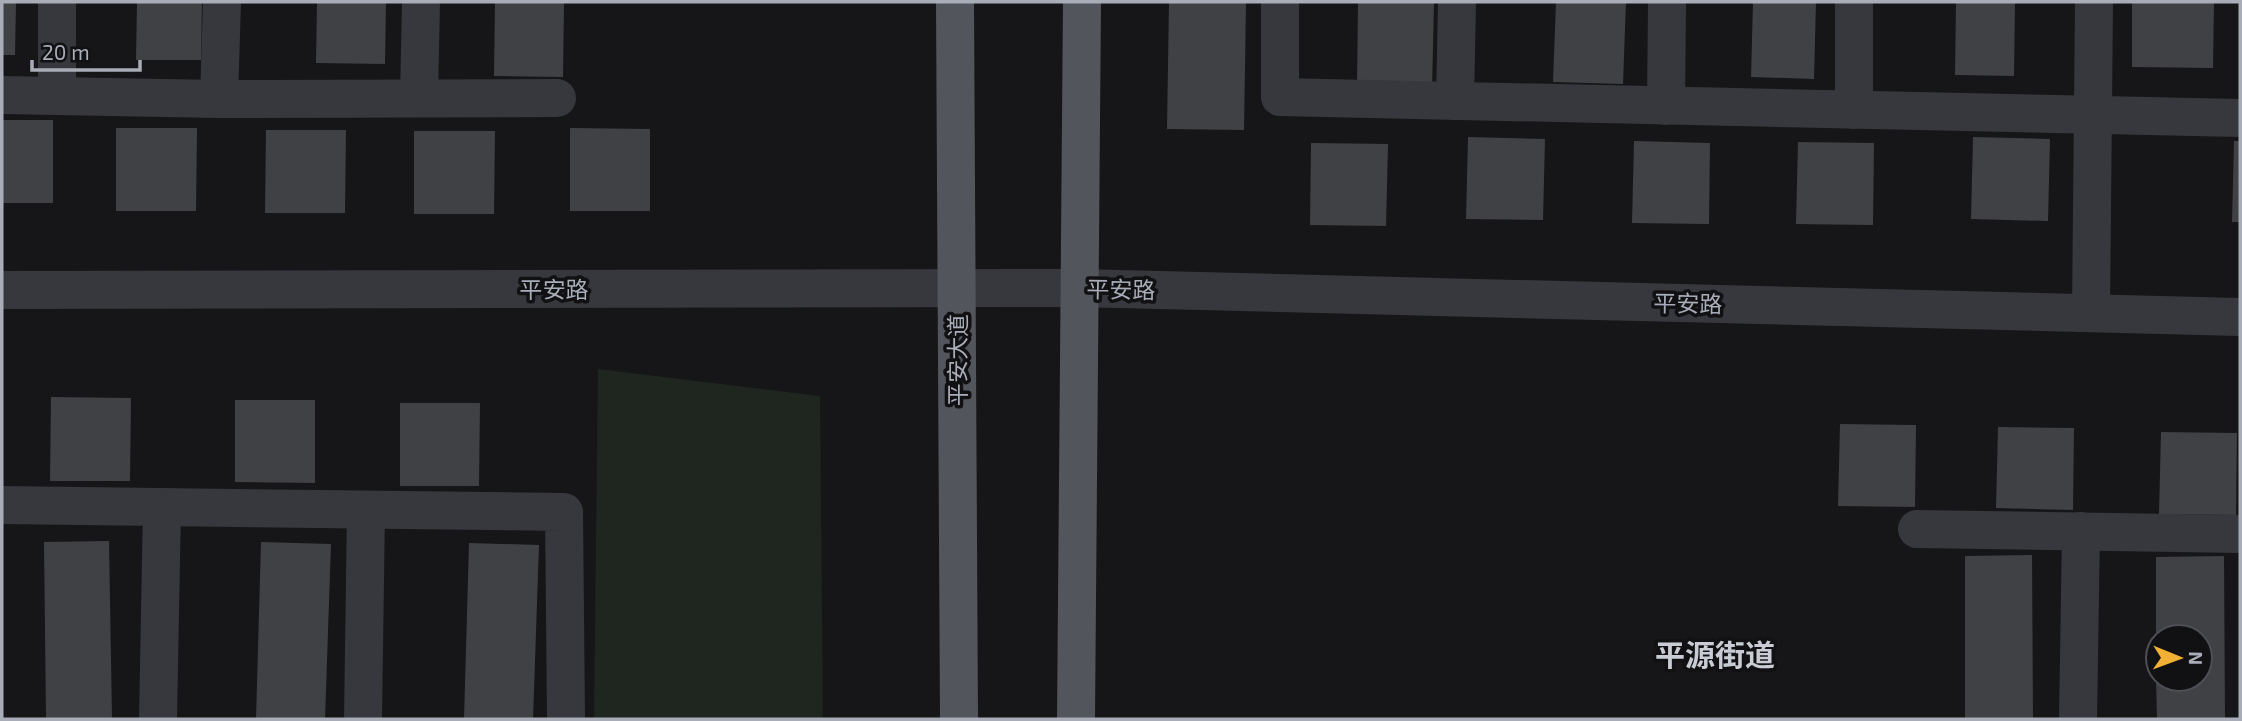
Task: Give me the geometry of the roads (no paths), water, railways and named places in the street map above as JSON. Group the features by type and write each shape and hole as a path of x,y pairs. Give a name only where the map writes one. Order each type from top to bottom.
{"main road":[{"name":"平安大道","path":"955,2 960,719"},
{"path":"1076,719 1082,2"}],"street":[{"path":"57,2 57,96"},
{"path":"219,99 222,2"},
{"path":"419,98 421,2"},
{"path":"1280,2 1280,97 2240,118"},
{"path":"1455,101 1457,2"},
{"path":"1666,106 1667,2"},
{"path":"1854,2 1854,110"},
{"path":"2091,313 2094,2"},
{"path":"2,95 219,99 557,98"},
{"name":"平安路","path":"2,290 1078,288 2240,317"},
{"path":"2,505 564,512 566,719"},
{"path":"158,719 162,508"},
{"path":"363,719 366,510"},
{"path":"1917,529 2240,534"},
{"path":"2078,719 2081,531"}],"district":[{"name":"平源街道","path":"1715,654"}]}
